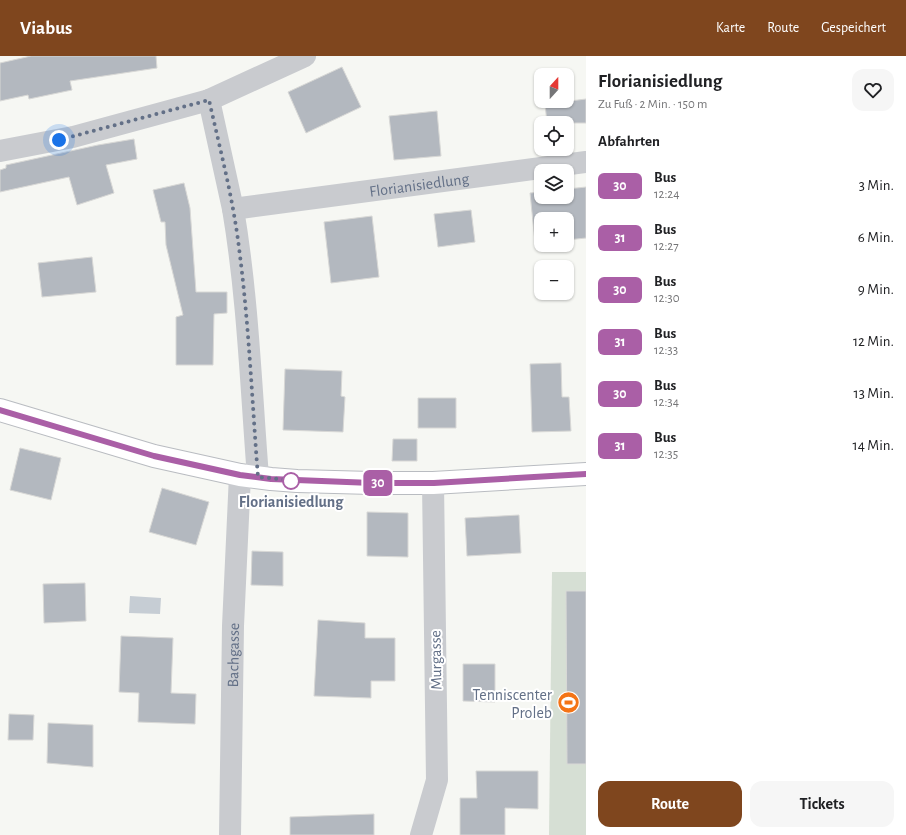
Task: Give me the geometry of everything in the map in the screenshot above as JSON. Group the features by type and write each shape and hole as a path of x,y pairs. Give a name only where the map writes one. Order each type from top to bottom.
{"main road":[{"path":"0,410 154,456 249,476 298,481 434,483 586,474"}],"street":[{"path":"0,151 73,137 209,100 305,56"},
{"path":"209,100 233,209 246,307 249,476"},
{"name":"Florianisiedlung","path":"233,209 586,162"},
{"name":"Bachgasse","path":"230,835 233,626 249,476"},
{"name":"Murgasse","path":"421,835 436,780 434,483"}],"shaded area":[{"name":"Tenniscenter Proleb","path":"552,572 586,572 586,835 549,835"},
{"path":"130,596 161,598 160,614 129,613"}],"building":[{"path":"31,56 156,56 157,68 70,81 72,90 29,99 28,95 0,101 0,63"},
{"path":"342,67 361,107 306,133 288,92"},
{"path":"586,99 586,123 574,123 574,116 546,116 545,108 574,108 574,100"},
{"path":"437,111 441,156 394,160 389,116"},
{"path":"134,139 137,159 106,165 114,193 77,205 69,177 0,192 0,170 6,168 6,165 98,145"},
{"path":"184,183 190,208 196,292 227,292 227,313 214,314 213,365 176,365 176,317 183,315 166,245 165,222 161,222 153,190"},
{"path":"586,187 586,238 574,239 574,212 534,212 534,232 530,193 534,193 534,204 574,204 574,188"},
{"path":"471,210 475,242 438,247 434,214"},
{"path":"372,216 379,277 331,283 324,222"},
{"path":"92,257 96,292 42,297 38,263"},
{"path":"561,363 562,397 569,397 571,431 532,432 530,364"},
{"path":"285,369 342,371 341,396 345,397 343,432 283,430"},
{"path":"418,398 456,398 456,428 418,428"},
{"path":"393,439 417,439 417,461 392,461"},
{"path":"20,448 61,458 51,500 10,490"},
{"path":"162,488 209,502 196,545 149,532"},
{"path":"367,512 408,513 408,557 367,556"},
{"path":"519,515 521,553 467,556 465,518"},
{"path":"252,551 283,552 283,586 251,585"},
{"path":"85,583 86,621 44,623 43,584"},
{"path":"566,591 586,591 586,764 567,764"},
{"path":"318,620 365,623 365,638 395,638 395,681 371,681 371,698 314,696"},
{"path":"121,636 173,638 171,693 196,694 195,724 138,722 139,693 119,692"},
{"path":"463,664 495,664 495,702 463,701"},
{"path":"9,714 34,715 33,740 8,740"},
{"path":"48,723 93,725 93,767 47,763"},
{"path":"476,771 538,771 538,809 505,808 505,835 460,835 460,798 477,798"},
{"path":"374,814 374,835 290,835 290,817"}],"bus line":[{"name":"30","path":"0,410 154,456 240,475 271,479 372,483 434,483 586,474"}],"place":[{"name":"Florianisiedlung","path":"291,481"},
{"name":"Tenniscenter Proleb","path":"568,703"}],"route":[{"path":"59,140 209,100 233,209 239,247 246,307 258,477 298,481 291,481"}]}
